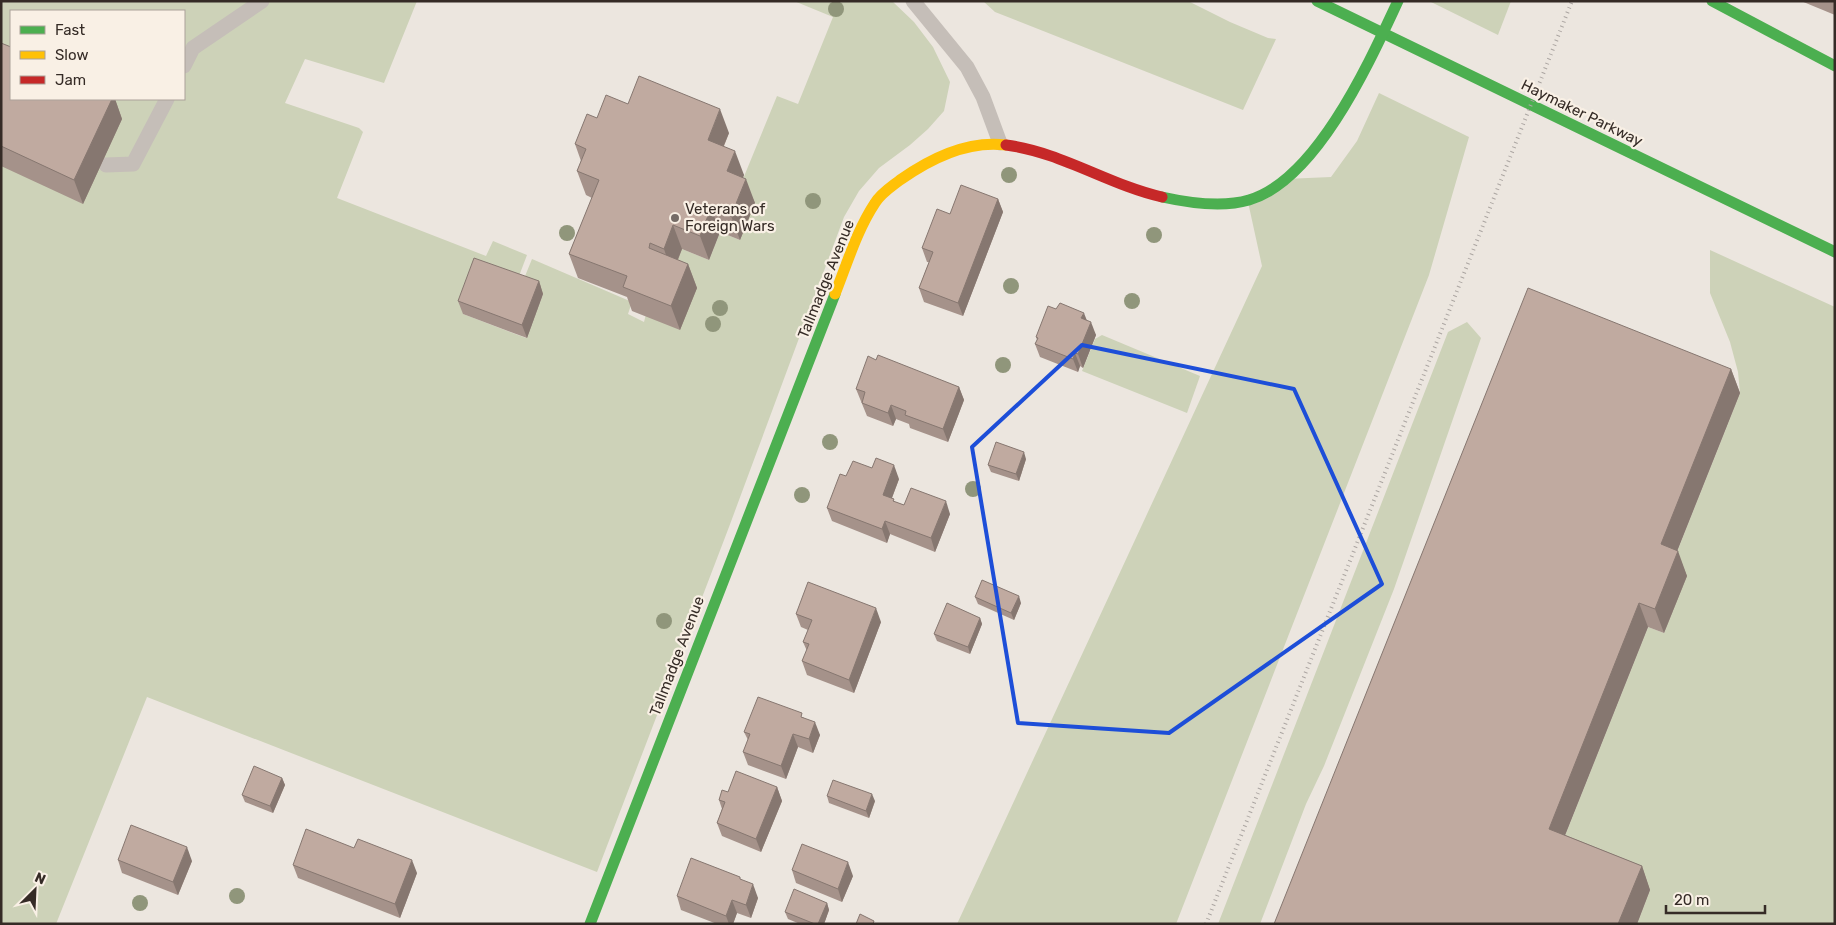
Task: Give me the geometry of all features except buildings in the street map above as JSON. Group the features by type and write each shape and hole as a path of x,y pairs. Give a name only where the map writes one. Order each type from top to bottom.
{"street":[{"name":"Haymaker Parkway","path":"1316,1 1835,252"},
{"name":"Tallmadge Avenue","path":"590,924 862,226 880,197 918,166 952,151 1000,143 1041,153 1170,200 1195,203 1248,202 1271,190 1317,148 1341,111 1398,1"},
{"path":"1712,1 1835,66"}],"lane":[{"path":"185,64 193,48 262,1"},
{"path":"913,1 967,67 983,97 1000,143"},
{"path":"106,165 133,164 166,100"}],"highlighted area":[{"path":"1082,345 1294,389 1382,584 1169,733 1018,723 972,447"}],"green space":[{"path":"1,1 417,1 384,83 305,59 285,103 359,128 363,132 337,198 486,256 493,241 527,255 516,284 463,314 526,338 543,294 521,286 532,259 632,302 628,314 644,322 657,272 682,249 709,260 720,232 740,240 736,196 777,96 798,104 833,17 794,1 892,1 914,22 933,47 950,82 944,111 910,145 879,168 859,191 844,217 729,527 597,872 147,697 56,924 1,924"},
{"path":"983,1 1188,1 1230,22 1268,38 1276,39 1243,110 995,12"},
{"path":"1429,1 1511,1 1498,35"},
{"path":"1379,93 1469,137 1429,275 1176,924 957,924 1262,266 1248,202 1285,179 1331,177 1357,141"},
{"path":"1710,250 1835,307 1835,924 1637,924 1650,890 1558,853 1648,627 1664,633 1686,576 1670,569 1740,393 1738,372 1730,342 1710,293"},
{"path":"1467,322 1481,338 1394,589 1324,766 1306,804 1260,924 1218,924 1448,332"},
{"path":"1102,335 1200,376 1187,413 1082,371 1095,339"}],"railway":[{"path":"1206,924 1572,1"}],"traffic: fast":[{"path":"1317,1 1835,252"},
{"path":"1162,197 1206,204 1228,204 1249,200 1274,188 1297,169 1319,144 1338,115 1372,55 1398,1"},
{"path":"1712,1 1835,66"},
{"path":"590,924 835,294"}],"traffic: slow":[{"path":"835,294 863,224 877,199 886,190 912,172 950,152 978,145 1006,145"}],"traffic: jam":[{"path":"1006,145 1046,154 1123,185 1162,197"}],"place":[{"name":"Veterans of Foreign Wars","path":"675,218"}]}
